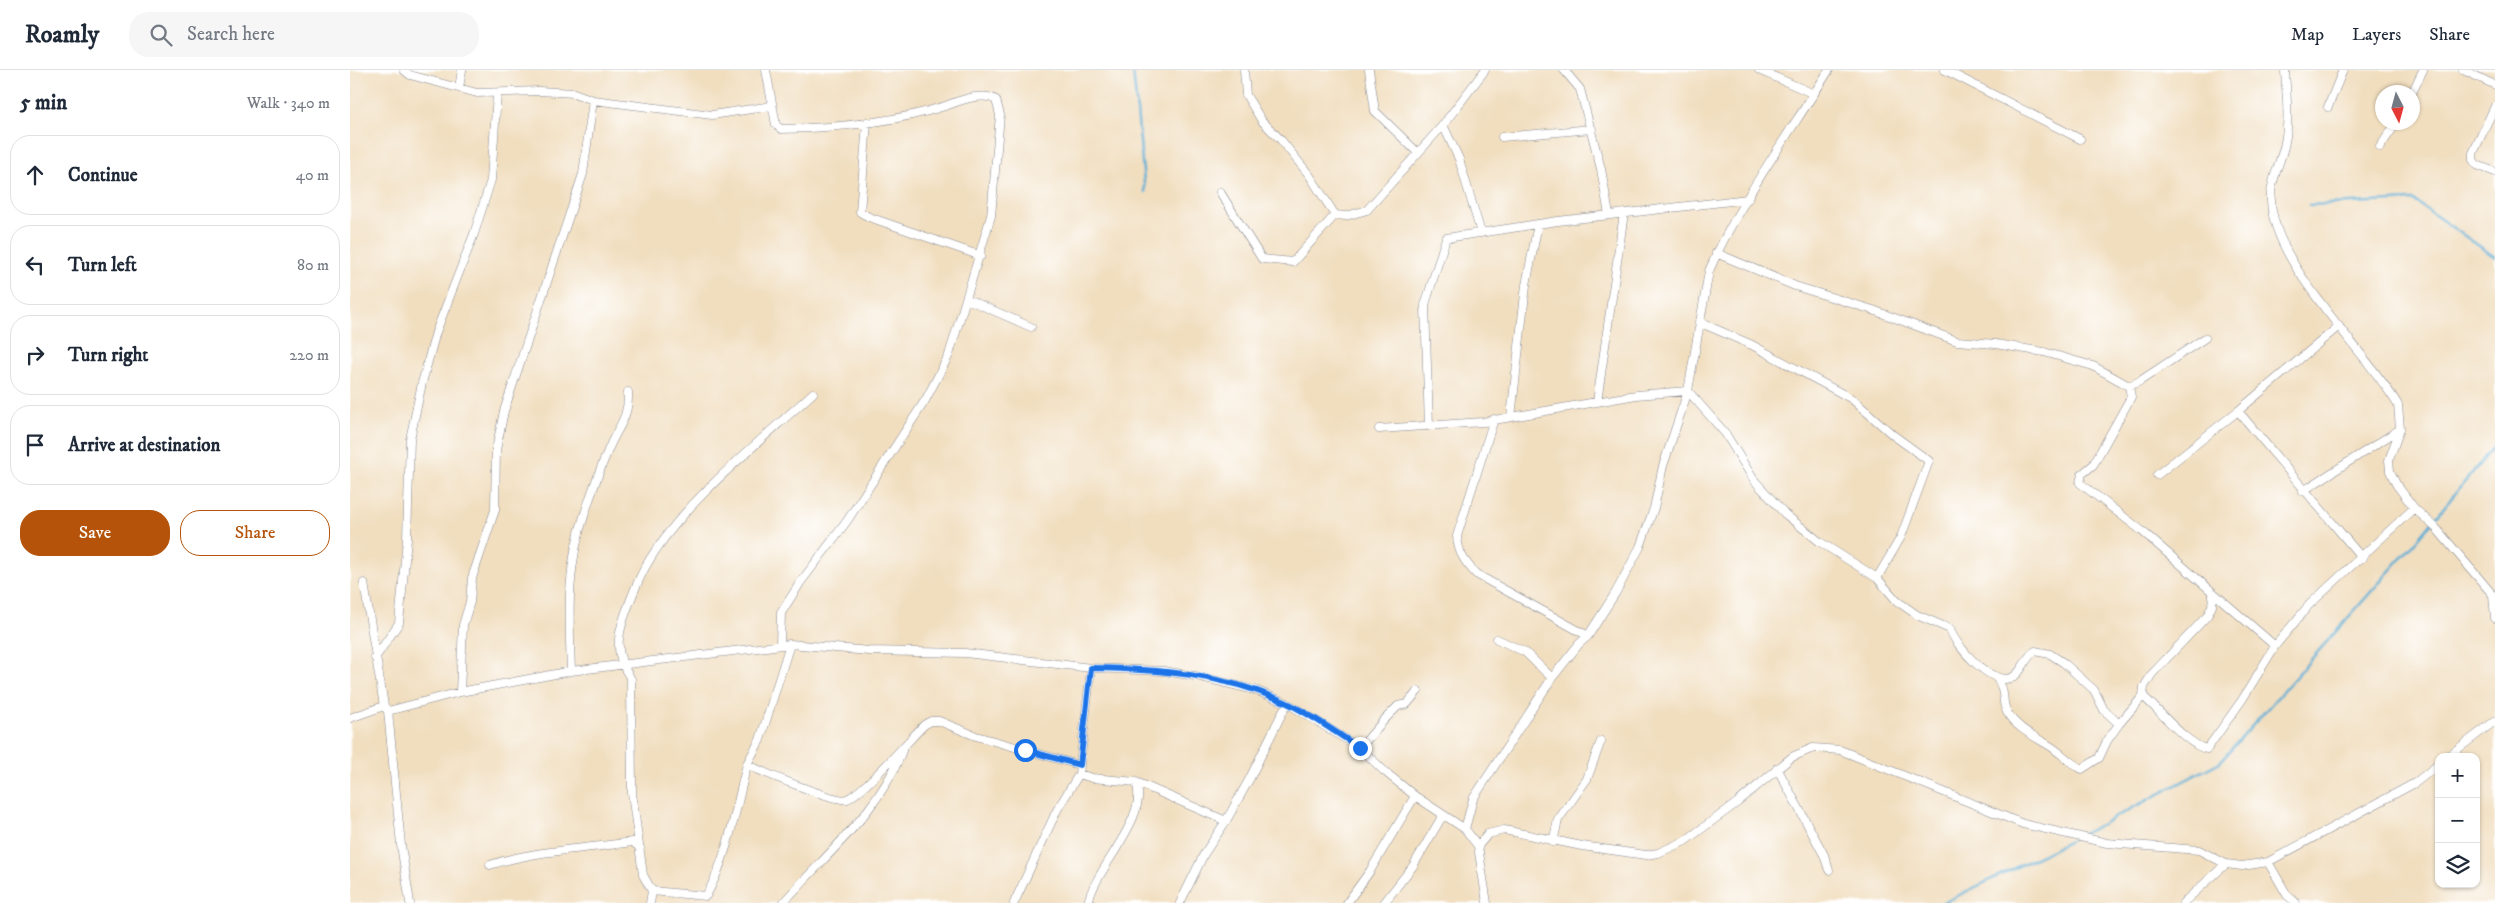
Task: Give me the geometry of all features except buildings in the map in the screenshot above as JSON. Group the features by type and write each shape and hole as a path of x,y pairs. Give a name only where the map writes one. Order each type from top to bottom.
{"street":[{"path":"404,70 410,75 477,93 497,94 540,91 574,93 593,100 712,115 772,106"},
{"path":"459,88 462,70"},
{"path":"766,70 776,125 782,129 830,128 930,111 985,96 996,100 1000,115 991,216 981,256 949,355 926,399 847,521 800,583 781,613 780,645"},
{"path":"1244,70 1246,95 1262,121 1281,140 1310,176 1335,215"},
{"path":"1369,70 1375,111 1418,153"},
{"path":"1335,215 1346,216 1367,210 1443,126 1485,70"},
{"path":"1564,70 1580,89 1592,129 1609,216"},
{"path":"1758,70 1814,94"},
{"path":"1465,829 1473,799 1552,678 1579,644 1588,636 1616,592 1640,547 1654,508 1663,466 1688,391 1704,288 1716,254 1748,199 1829,70"},
{"path":"1945,70 2080,140"},
{"path":"2285,70 2288,118 2286,142 2272,190 2272,211 2276,229 2302,276 2398,405 2400,429 2389,460 2390,471 2396,484 2414,508 2436,528 2493,595 2495,618"},
{"path":"2328,107 2343,70"},
{"path":"2416,85 2424,70"},
{"path":"2463,70 2495,85"},
{"path":"375,658 399,623 407,539 410,439 422,383 436,332 474,234 491,180 497,94"},
{"path":"460,692 463,625 470,602 472,578 495,510 496,450 504,411 583,174 593,100"},
{"path":"2495,106 2473,153 2473,160 2477,165 2495,172"},
{"path":"866,122 860,212 869,217 981,256"},
{"path":"1443,126 1459,159 1481,233"},
{"path":"1502,137 1592,129"},
{"path":"2380,147 2391,130"},
{"path":"1220,192 1262,259 1293,262 1335,215"},
{"path":"1429,426 1425,305 1446,238 1538,224 1748,199"},
{"path":"1597,402 1624,213"},
{"path":"1511,416 1526,285 1538,224"},
{"path":"1716,254 1795,286 1873,310 1957,341 1996,344 2044,352 2093,366 2129,386"},
{"path":"967,299 1031,327"},
{"path":"1699,322 1752,345 1852,398 1893,435 1929,461 1901,537 1877,578"},
{"path":"2157,475 2238,412 2339,326"},
{"path":"2129,386 2140,381 2205,338"},
{"path":"2129,386 2131,398 2128,404 2093,465 2082,474 2080,483 2142,531 2213,595 2224,600 2275,646"},
{"path":"1380,430 1494,420 1636,395 1688,391"},
{"path":"1688,391 1725,433 1754,480 1784,514 1820,542 1877,578 1897,601 1917,616 1950,629 1953,639 1960,649 1978,667 2008,679 2014,677 2035,651 2050,654 2064,663 2094,690 2104,710 2119,724"},
{"path":"571,671 568,610 571,572 584,515 610,446 629,407 628,392"},
{"path":"650,903 652,891 643,875 632,793 634,779 630,679 621,664 618,635 638,582 650,558 678,522 704,494 812,393"},
{"path":"2238,412 2362,558"},
{"path":"1494,420 1457,536 1457,548 1464,561 1476,574 1588,636"},
{"path":"2303,490 2400,429"},
{"path":"2144,696 2190,742 2200,748 2207,749 2242,700 2275,646 2309,605 2414,508"},
{"path":"364,583 375,658 386,709 401,845 410,903"},
{"path":"1993,674 2003,686 2006,711 2014,721 2055,749 2069,762 2082,769 2099,758 2119,724 2144,696 2144,687 2152,674 2207,616 2212,606 2213,595"},
{"path":"1497,639 1525,652 1552,678"},
{"path":"652,891 706,896 719,866 746,764 760,740 790,644"},
{"path":"350,718 460,692 571,671 621,664 670,661 790,644 869,651 965,653 1091,668 1164,671 1202,677 1255,690 1287,703 1360,748 1384,771 1416,796 1465,829 1478,846 1488,903"},
{"path":"1014,903 1057,810 1079,774 1091,668"},
{"path":"1360,748 1398,706 1407,704 1418,691"},
{"path":"1180,903 1204,854 1226,821 1287,703"},
{"path":"746,764 759,771 842,800 860,789 924,725 931,721 939,721 976,736 1080,765"},
{"path":"2453,753 2495,721"},
{"path":"1553,842 1558,820 1587,779 1601,741"},
{"path":"783,903 879,795 893,775 905,744"},
{"path":"1478,846 1488,834 1504,830 1553,842 1646,855 1658,853 1686,841 1738,802 1792,757 1814,748 1840,750 1900,772 2023,824 2107,843 2199,850 2226,864 2242,866 2268,862 2415,784 2435,767"},
{"path":"1777,768 1824,855 1829,870"},
{"path":"1079,774 1092,778 1136,782 1226,821"},
{"path":"1088,903 1094,886 1125,834 1139,801 1139,790 1136,782"},
{"path":"1347,903 1370,871 1416,796"},
{"path":"1384,903 1413,866 1443,815"},
{"path":"490,865 554,851 633,842 640,848"},
{"path":"2268,862 2287,895 2296,903"},
{"path":"2183,903 2226,864"}],"waterway":[{"path":"1133,70 1145,192"},
{"path":"2309,205 2413,200 2495,257"},
{"path":"2081,835 2220,762 2418,539 2495,445"},
{"path":"1943,903 2074,839"}],"route":[{"path":"1025,750 1080,765 1091,668 1129,668 1164,671 1202,677 1255,690 1287,703 1360,748"}]}
